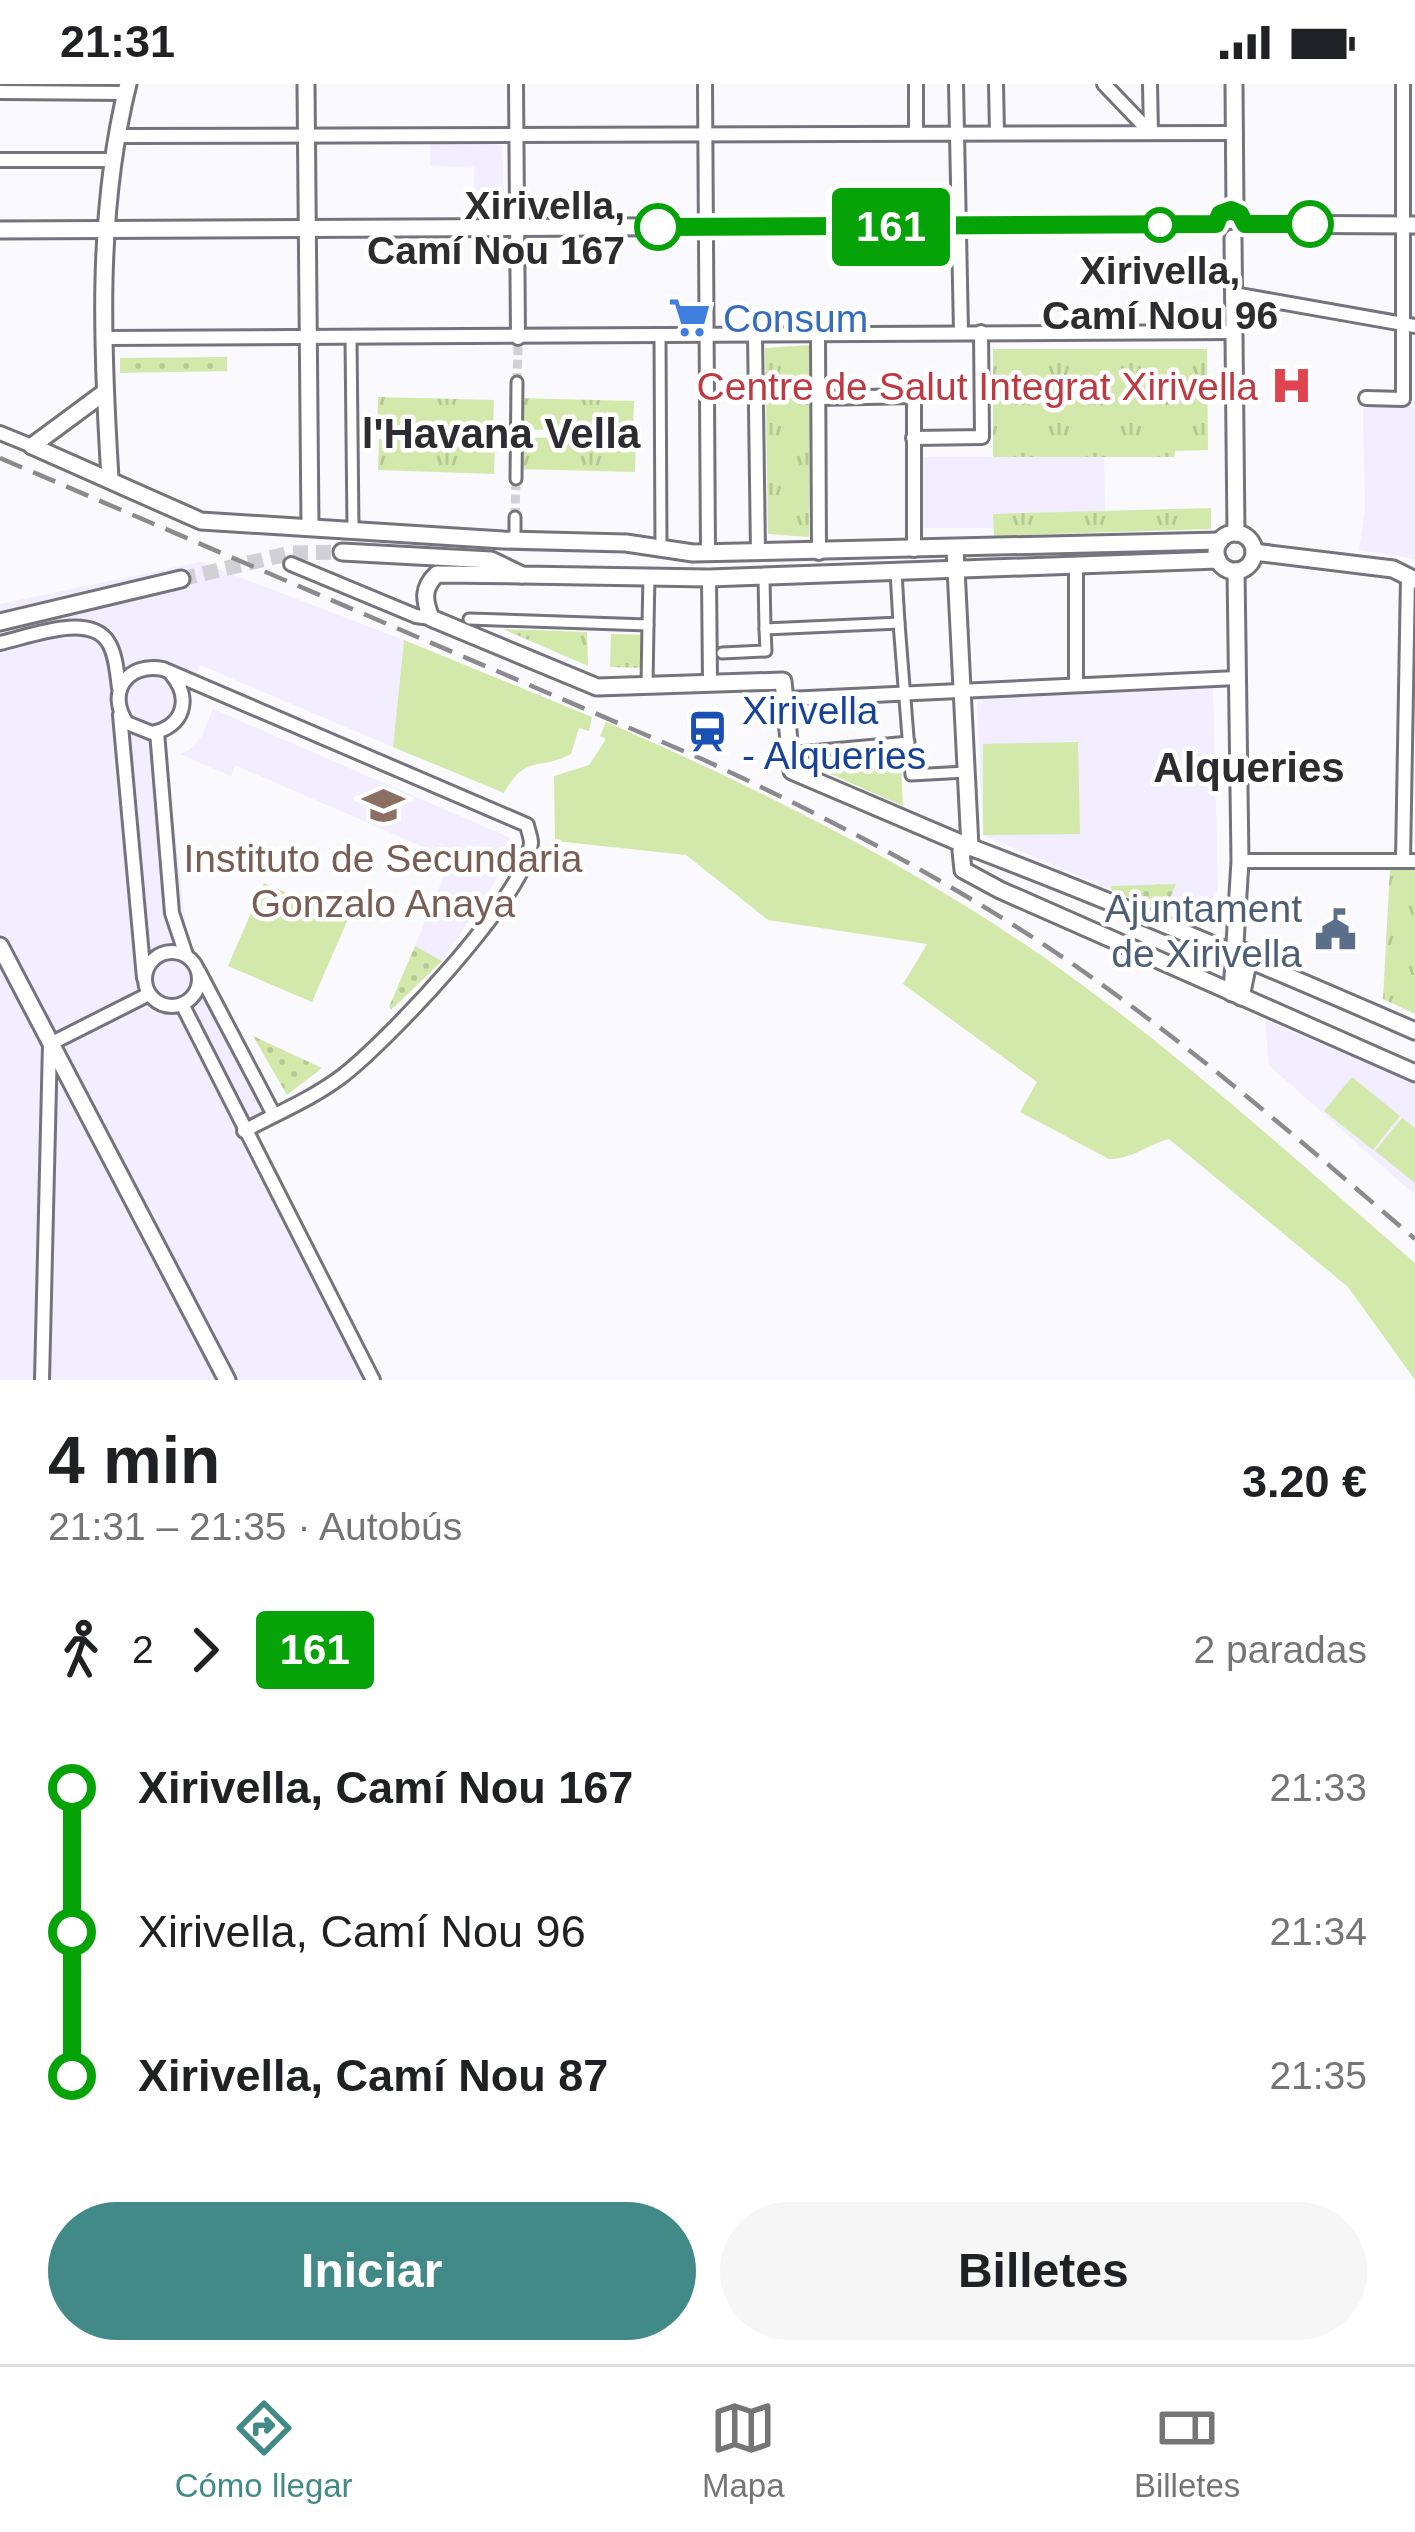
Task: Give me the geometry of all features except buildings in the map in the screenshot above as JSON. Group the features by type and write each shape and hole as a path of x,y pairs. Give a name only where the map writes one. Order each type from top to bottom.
{"street":[{"path":"306,84 310,526"},
{"path":"516,84 518,342"},
{"path":"705,84 710,682"},
{"path":"916,84 916,133"},
{"path":"956,84 961,332"},
{"path":"996,84 997,133"},
{"path":"1104,84 1151,133"},
{"path":"1150,84 1151,133"},
{"path":"1234,84 1234,134 1240,217 1241,234 1233,238 1221,234 1216,224 1220,214 1240,217 1410,225"},
{"path":"1366,398 1403,399 1410,325 1410,225 1402,84"},
{"path":"0,92 127,89 112,160 106,230 104,392 110,478"},
{"path":"117,136 1234,134"},
{"path":"0,160 112,160"},
{"path":"0,230 1216,224"},
{"path":"1218,560 1228,537 1233,238"},
{"path":"1234,294 1410,325"},
{"path":"107,338 518,342 961,332 1234,332"},
{"path":"913,438 982,437 981,332"},
{"path":"818,334 819,553"},
{"path":"755,335 758,553"},
{"path":"660,337 661,550"},
{"path":"351,339 353,530"},
{"path":"516,479 517,382"},
{"path":"32,446 104,392"},
{"path":"819,398 914,396 914,550"},
{"path":"0,433 201,521 626,543 708,553 955,550 1228,537 1251,541 1254,553 1246,568 1236,571 1218,560 709,578 436,574 425,592 431,618"},
{"path":"509,540 515,517"},
{"path":"452,556 509,540"},
{"path":"955,550 970,847"},
{"path":"342,552 491,560 521,575"},
{"path":"708,553 709,578"},
{"path":"1240,861 1409,861 1411,579 1393,569 1254,553"},
{"path":"291,564 597,687 783,681 791,771 1242,955 1415,1031"},
{"path":"1076,565 1076,684"},
{"path":"1236,571 1238,889 1243,947 1236,995"},
{"path":"896,572 911,776 966,772"},
{"path":"646,685 649,576"},
{"path":"722,653 766,651 764,577"},
{"path":"0,622 181,579"},
{"path":"469,619 648,625"},
{"path":"765,628 898,623"},
{"path":"0,643 82,626 103,635 112,646 149,994 164,1005 182,1004 198,986 197,968"},
{"path":"119,688 130,674 151,667 527,825 531,844 512,886 464,953 343,1076 295,1107 244,1131"},
{"path":"120,714 136,730 158,732 173,724 183,706 183,694 172,675"},
{"path":"787,699 1238,678"},
{"path":"158,732 172,913 186,955 274,1115"},
{"path":"798,763 800,752 909,742"},
{"path":"970,847 959,856 963,870 1000,890 1415,1073"},
{"path":"1000,890 1008,862"},
{"path":"1210,942 1229,920 1238,889"},
{"path":"0,946 227,1380"},
{"path":"144,978 151,961 163,953 186,955"},
{"path":"50,1043 149,994"},
{"path":"182,1004 373,1380"},
{"path":"42,1380 50,1043"}],"shaded area":[{"path":"430,144 502,145 504,199 493,210 474,210 474,167 430,166"},
{"path":"1415,396 1415,559 1359,550 1365,509 1363,406 1413,407"},
{"path":"922,457 1104,457 1105,511 994,514 994,528 921,528"},
{"path":"200,562 404,640 393,747 200,665 188,694 186,724 164,735 187,936 279,1118 249,1134 376,1380 0,1380 0,604"},
{"path":"1213,689 1218,887 1207,915 1182,920 983,835 977,697"},
{"name":"Instituto de Secundaria Gonzalo Anaya","path":"213,709 513,842 492,886 442,961 415,946 451,859 235,765 231,776 180,754 202,736"},
{"path":"1265,1020 1415,1084 1415,1195 1269,1065"}],"green space":[{"path":"810,345 809,537 768,534 765,348"},
{"path":"993,349 1207,349 1208,450 1175,451 1174,457 993,457"},
{"path":"227,357 227,371 120,373 120,358"},
{"path":"378,397 494,400 493,432 377,428"},
{"path":"518,398 634,401 633,433 518,429"},
{"path":"520,437 636,441 635,472 519,469"},
{"path":"379,439 495,442 494,474 378,470"},
{"path":"1211,508 1211,529 994,536 993,514"},
{"path":"503,629 587,632 588,666"},
{"path":"611,634 645,635 644,668 610,667"},
{"path":"404,640 592,717 589,731 579,728 571,754 526,768 504,793 393,747"},
{"path":"606,722 768,797 925,881 1026,945 1177,1058 1415,1263 1415,1380 1348,1287 1169,1139 1109,1159 1020,1112 1037,1082 903,984 927,944 768,920 686,855 555,841 554,776 589,765 606,739 600,736"},
{"path":"1078,742 1080,834 983,835 983,744"},
{"path":"900,751 903,806 803,762"},
{"path":"1390,867 1415,869 1415,1014 1383,999"},
{"path":"264,883 348,919 312,1002 228,966"},
{"path":"1176,884 1164,913 1111,886"},
{"path":"415,946 442,961 391,1010 389,1007"},
{"path":"253,1036 322,1068 287,1095"},
{"path":"1352,1077 1400,1116 1373,1150 1324,1111"},
{"path":"1402,1118 1415,1128 1415,1183 1375,1151"}],"tunnel":[{"path":"517,382 518,347"},
{"path":"515,517 516,479"},
{"path":"181,579 291,553 342,552"}],"railway":[{"path":"0,458 702,759 887,851 1021,930 1110,990 1415,1239"}],"bus line":[{"name":"161","path":"658,227 1216,224 1220,214 1231,210 1245,224 1310,224"}],"place":[{"name":"Xirivella, Camí Nou 96","path":"1160,225"},
{"name":"Xirivella, Camí Nou 167","path":"658,227"},
{"name":"Consum","path":"689,318"},
{"name":"Centre de Salut Integrat Xirivella","path":"1292,386"},
{"name":"Xirivella - Alqueries","path":"708,732"},
{"name":"Instituto de Secundaria Gonzalo Anaya","path":"383,806"},
{"name":"Ajuntament de Xirivella","path":"1336,930"}],"district":[{"name":"l'Havana Vella","path":"501,433"},
{"name":"Alqueries","path":"1249,767"}]}
